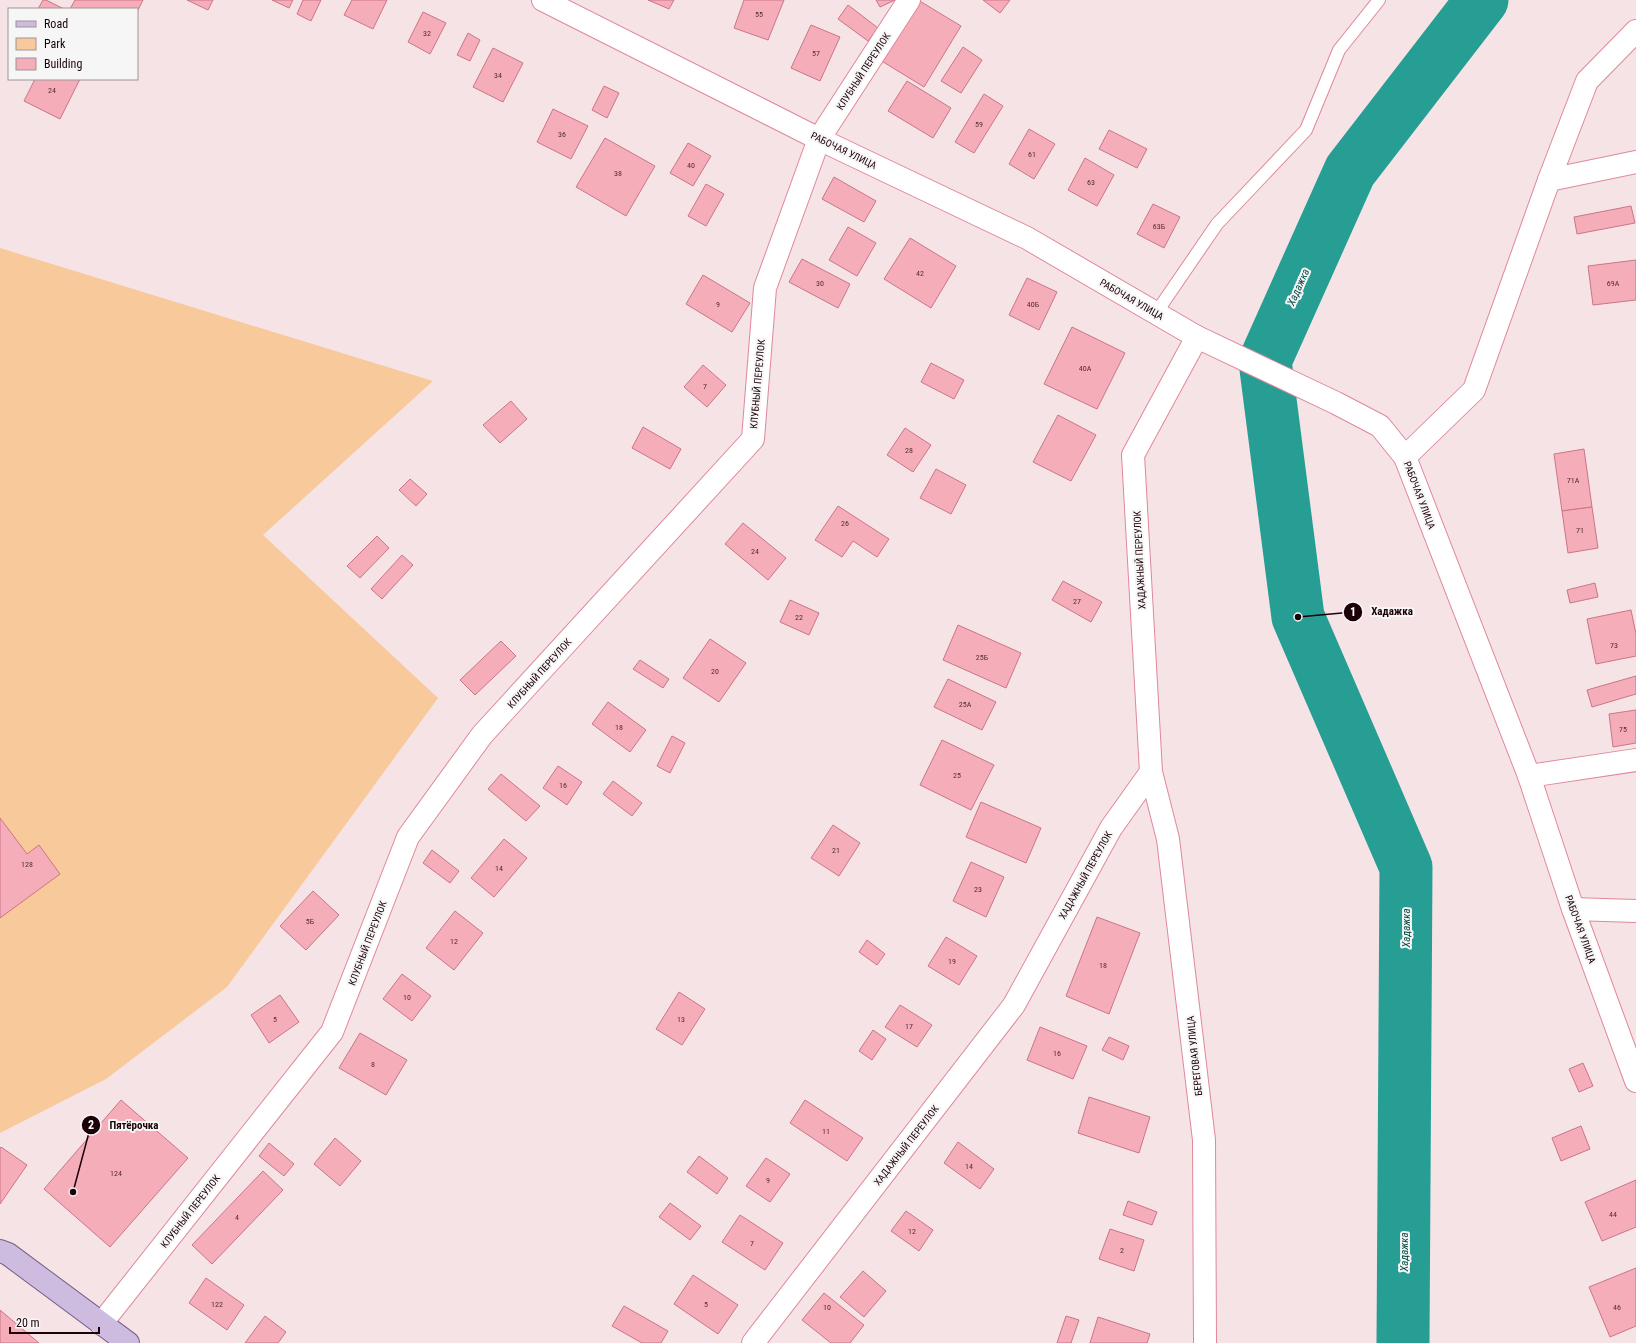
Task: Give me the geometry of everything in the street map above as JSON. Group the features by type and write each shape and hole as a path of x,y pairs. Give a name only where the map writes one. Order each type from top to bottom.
{"main road":[{"path":"0,1252 8,1254 128,1343"}],"street":[{"name":"РАБОЧАЯ УЛИЦА","path":"543,0 571,6 819,139 1027,238 1197,337 1336,403 1380,426 1405,457 1529,776 1573,909 1636,1081"},
{"name":"КЛУБНЫЙ ПЕРЕУЛОК","path":"101,1324 332,1032 408,837 482,735 753,439 765,288 819,139 909,0"},
{"path":"1405,457 1474,390 1549,180 1587,81 1636,31"},
{"path":"1549,180 1636,162"},
{"name":"ХАДАЖНЫЙ ПЕРЕУЛОК","path":"753,1343 1014,1005 1111,828 1152,772 1133,455 1197,337"},
{"path":"1529,776 1636,760"},
{"name":"БЕРЕГОВАЯ УЛИЦА","path":"1152,772 1168,840 1204,1140 1205,1343"},
{"path":"1573,909 1636,911"}],"lane":[{"path":"1156,313 1217,224 1306,130 1339,50 1380,0"}],"green space":[{"path":"0,248 433,381 263,535 438,698 227,987 106,1079 0,1133"}],"building":[{"path":"43,0 46,0 62,8 39,8"},
{"path":"75,0 143,0 138,10 138,8 71,8"},
{"path":"187,0 213,0 208,10"},
{"path":"272,0 293,0 289,8"},
{"path":"303,0 321,0 311,21 297,14"},
{"path":"352,0 387,0 373,29 344,15"},
{"path":"648,0 674,0 669,9"},
{"path":"744,0 784,0 768,40 734,28"},
{"path":"876,0 895,0 880,7"},
{"path":"918,0 961,26 924,87 880,60"},
{"path":"983,0 1010,0 1000,13"},
{"path":"848,5 878,28 868,41 838,19"},
{"path":"423,12 446,23 430,54 408,42"},
{"path":"811,25 840,37 820,81 791,68"},
{"path":"468,33 480,40 470,61 457,55"},
{"path":"963,47 982,60 961,93 941,81"},
{"path":"493,48 523,63 503,102 473,87"},
{"path":"34,80 80,80 60,119 24,101"},
{"path":"907,81 951,108 933,138 888,111"},
{"path":"604,86 619,93 607,118 592,110"},
{"path":"984,94 1003,106 974,153 955,142"},
{"path":"553,109 588,126 571,159 537,142"},
{"path":"1029,129 1055,144 1034,179 1009,164"},
{"path":"1109,130 1147,149 1137,168 1099,149"},
{"path":"605,138 655,166 626,216 576,187"},
{"path":"688,143 711,156 693,186 670,173"},
{"path":"1085,158 1114,175 1097,206 1068,190"},
{"path":"834,177 876,201 864,222 822,199"},
{"path":"706,184 724,194 706,226 688,216"},
{"path":"1153,204 1180,217 1164,248 1137,234"},
{"path":"1631,206 1635,223 1577,234 1574,217"},
{"path":"848,227 876,243 857,276 829,260"},
{"path":"910,238 956,266 931,308 884,279"},
{"path":"802,259 850,284 838,308 789,282"},
{"path":"1636,260 1636,300 1593,305 1588,266"},
{"path":"703,275 750,303 732,332 686,304"},
{"path":"1027,278 1057,292 1039,330 1009,315"},
{"path":"1072,327 1125,353 1097,409 1044,384"},
{"path":"931,363 964,380 954,399 921,382"},
{"path":"703,365 726,385 707,407 684,387"},
{"path":"511,401 527,419 500,443 483,425"},
{"path":"1058,415 1096,435 1071,481 1033,462"},
{"path":"643,427 681,449 670,469 632,448"},
{"path":"905,428 931,445 913,472 887,455"},
{"path":"1584,449 1592,507 1562,511 1554,454"},
{"path":"936,469 966,485 951,514 920,498"},
{"path":"410,479 427,494 416,506 399,490"},
{"path":"838,506 889,539 877,557 853,541 842,557 815,540"},
{"path":"1592,507 1598,548 1568,553 1562,511"},
{"path":"743,523 786,558 768,580 725,544"},
{"path":"377,536 389,548 360,578 347,566"},
{"path":"402,555 413,565 382,599 371,589"},
{"path":"1063,581 1102,602 1091,622 1052,600"},
{"path":"1595,583 1598,597 1570,603 1567,590"},
{"path":"790,600 819,613 809,635 780,622"},
{"path":"1631,610 1636,634 1636,656 1596,664 1587,619"},
{"path":"958,625 1021,653 1006,688 943,660"},
{"path":"710,639 746,663 719,702 683,678"},
{"path":"501,641 516,656 475,695 460,680"},
{"path":"640,660 669,679 663,688 633,669"},
{"path":"1636,676 1636,694 1592,707 1587,690"},
{"path":"948,679 996,702 982,730 934,707"},
{"path":"608,702 646,730 630,752 592,724"},
{"path":"1636,710 1636,743 1613,747 1609,714"},
{"path":"672,736 685,743 670,773 657,766"},
{"path":"942,740 994,765 971,810 920,785"},
{"path":"558,766 582,782 567,805 543,788"},
{"path":"501,774 540,806 526,821 488,789"},
{"path":"613,781 642,803 632,816 603,794"},
{"path":"981,802 1041,828 1026,863 966,837"},
{"path":"0,818 27,854 39,845 60,874 0,918"},
{"path":"833,825 860,843 839,876 811,858"},
{"path":"504,839 527,858 494,897 471,878"},
{"path":"432,850 459,871 450,883 423,863"},
{"path":"971,862 1004,877 986,917 953,901"},
{"path":"313,891 339,915 306,950 280,926"},
{"path":"455,911 483,933 454,970 426,948"},
{"path":"1097,917 1140,933 1109,1014 1066,996"},
{"path":"946,937 977,956 959,985 928,966"},
{"path":"867,940 885,954 877,965 859,952"},
{"path":"402,974 431,996 412,1021 383,999"},
{"path":"679,992 705,1009 682,1045 656,1029"},
{"path":"280,995 299,1022 269,1043 251,1015"},
{"path":"900,1005 932,1025 917,1047 885,1027"},
{"path":"1040,1027 1087,1046 1073,1079 1027,1060"},
{"path":"873,1030 886,1039 872,1060 859,1051"},
{"path":"360,1033 407,1060 386,1095 339,1068"},
{"path":"1109,1037 1129,1046 1123,1060 1102,1050"},
{"path":"1583,1063 1593,1086 1579,1092 1569,1069"},
{"path":"1089,1097 1150,1117 1139,1153 1078,1133"},
{"path":"121,1100 188,1158 110,1247 44,1189"},
{"path":"805,1100 863,1138 847,1161 790,1123"},
{"path":"1581,1126 1590,1149 1561,1161 1552,1138"},
{"path":"335,1138 361,1161 340,1186 314,1164"},
{"path":"958,1142 994,1169 980,1189 944,1163"},
{"path":"269,1143 294,1164 284,1176 259,1156"},
{"path":"1,1147 27,1165 0,1204 0,1148"},
{"path":"699,1156 728,1178 717,1194 687,1172"},
{"path":"766,1158 790,1174 770,1202 746,1186"},
{"path":"263,1171 283,1190 212,1264 192,1245"},
{"path":"1636,1180 1636,1227 1602,1241 1585,1202"},
{"path":"1128,1201 1157,1212 1152,1225 1123,1215"},
{"path":"670,1203 701,1226 690,1240 659,1217"},
{"path":"906,1211 933,1230 919,1251 891,1231"},
{"path":"740,1215 783,1243 765,1270 722,1242"},
{"path":"1110,1229 1144,1240 1134,1271 1099,1259"},
{"path":"1636,1268 1636,1326 1610,1337 1589,1287"},
{"path":"863,1271 886,1291 864,1317 840,1297"},
{"path":"693,1275 738,1305 718,1334 674,1304"},
{"path":"206,1278 244,1305 227,1330 189,1303"},
{"path":"824,1293 864,1325 850,1343 831,1343 802,1320"},
{"path":"624,1306 668,1331 661,1343 642,1343 612,1326"},
{"path":"0,1310 39,1343 0,1343"},
{"path":"265,1316 286,1332 278,1343 245,1343"},
{"path":"1066,1316 1079,1320 1071,1343 1057,1343"},
{"path":"1098,1317 1150,1334 1147,1343 1090,1343"}],"waterway":[{"name":"Хадажка","path":"1403,1343 1406,867 1298,617 1265,361 1350,171 1482,0"}],"place":[{"name":"Хадажка","path":"1298,617"},
{"name":"Пятёрочка","path":"73,1192"}]}
